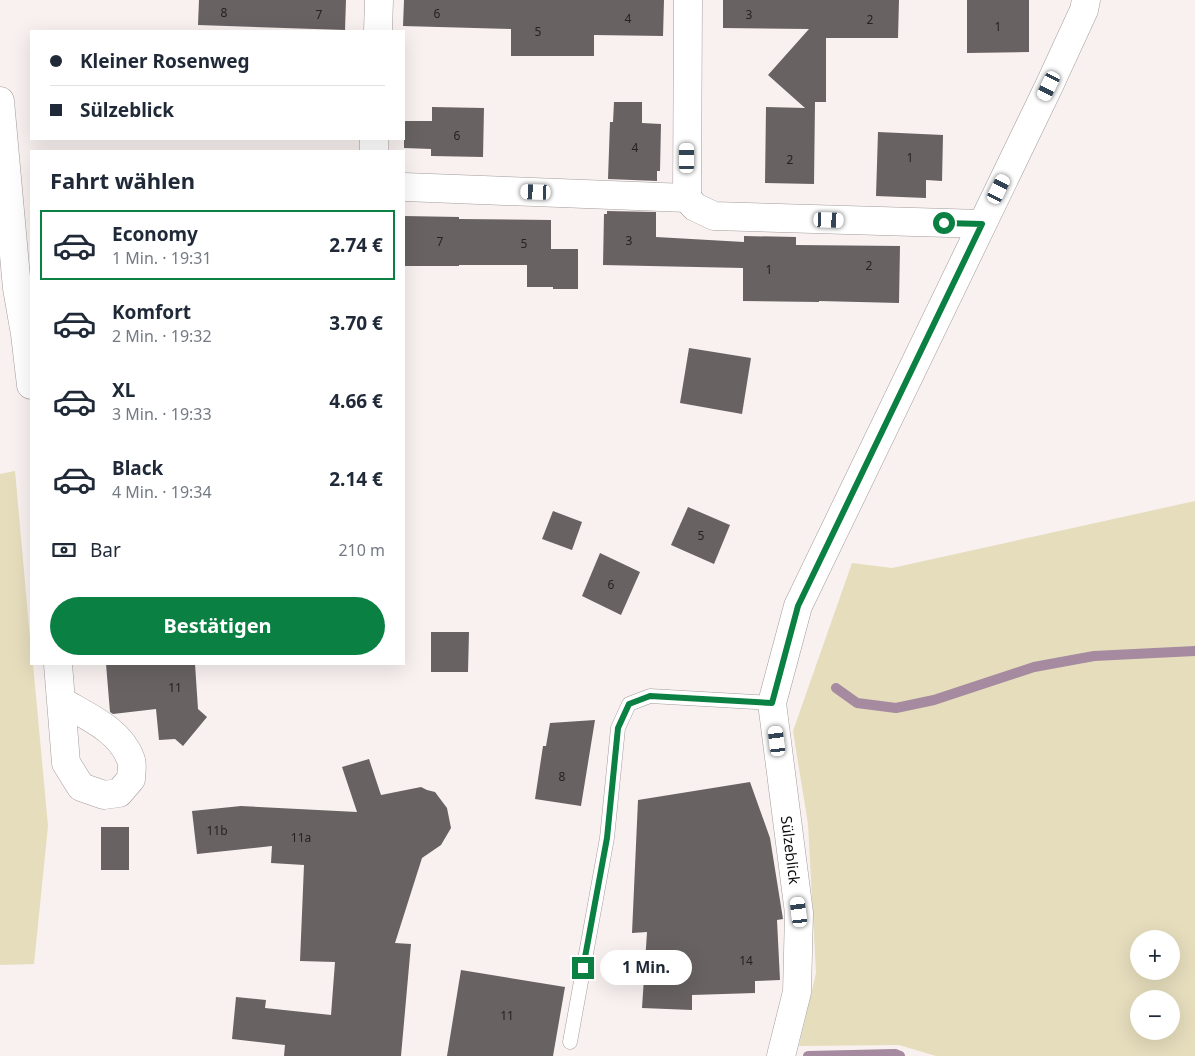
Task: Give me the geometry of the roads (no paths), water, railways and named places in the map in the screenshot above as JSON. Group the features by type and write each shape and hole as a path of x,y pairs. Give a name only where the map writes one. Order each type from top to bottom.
{"street":[{"path":"378,30 379,0"},
{"path":"686,198 688,0"},
{"name":"Sülzeblick","path":"781,1056 797,992 799,912 772,703 798,606 1076,27 1084,10 1086,0"},
{"path":"0,101 9,289 25,334 30,376"},
{"path":"405,187 686,198 695,207 714,216 982,224"},
{"path":"58,665 61,701"}],"lane":[{"path":"570,1042 607,838 618,728 629,704 650,696 772,703"}],"waterway":[{"path":"836,688 857,703 896,708 934,700 1034,667 1094,656 1195,651"},
{"path":"808,1056 895,1054 900,1056"}]}
